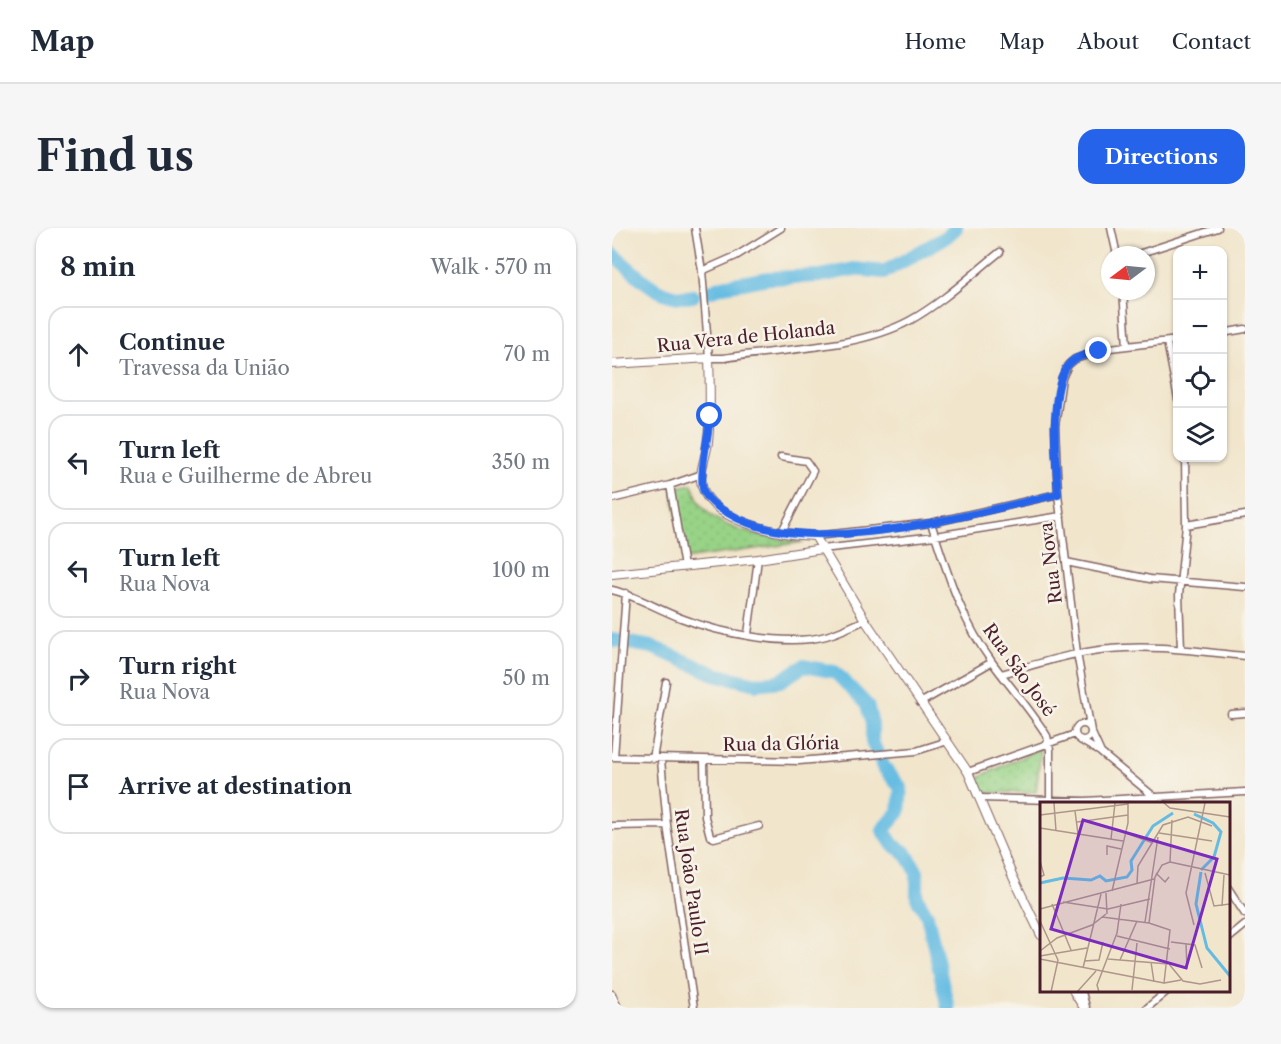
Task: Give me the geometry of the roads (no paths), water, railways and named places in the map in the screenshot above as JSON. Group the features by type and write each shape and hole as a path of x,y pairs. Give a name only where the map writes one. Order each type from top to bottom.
{"street":[{"path":"695,228 702,271 709,358 710,416 702,474 706,495 717,507 748,524 781,532 815,536 932,524 1058,494"},
{"path":"702,271 736,256 781,228"},
{"path":"1111,228 1115,246"},
{"path":"1155,248 1218,228"},
{"name":"Rua Vera de Holanda","path":"612,364 724,358 844,342 890,330 943,299 1000,252"},
{"path":"1124,300 1127,346"},
{"path":"1227,332 1245,329"},
{"name":"Rua Nova","path":"1161,802 1101,753 1091,730 1077,653 1066,562 1058,494 1055,426 1059,387 1065,370 1075,359 1086,354 1127,346 1173,341"},
{"path":"1167,342 1173,373"},
{"path":"781,456 806,461 813,471 781,532"},
{"path":"1180,649 1179,583 1186,525 1185,462"},
{"path":"612,499 670,485 702,474"},
{"path":"670,485 684,567"},
{"path":"1186,525 1245,515"},
{"path":"612,574 758,559 935,536 1061,516"},
{"name":"Rua São José","path":"932,524 956,600 992,662 1042,726 1049,742 1050,802"},
{"path":"815,536 865,620 968,772 1013,878 1040,933"},
{"path":"748,634 758,559"},
{"path":"1066,562 1179,583 1245,587"},
{"path":"612,590 689,621 748,634 785,639 810,639 840,632 865,620"},
{"path":"613,757 626,594"},
{"path":"1001,674 1077,653 1113,648 1180,649 1245,656"},
{"path":"920,703 992,662"},
{"path":"653,759 666,682"},
{"path":"1231,714 1245,713"},
{"path":"968,772 1075,734 1079,725 1089,715"},
{"path":"1079,725 1087,725 1091,730 1088,739 1080,740"},
{"path":"1075,734 1080,740 1101,753"},
{"name":"Rua da Glória","path":"613,757 661,760 799,761 926,749 948,741"},
{"name":"Rua João Paulo II","path":"661,760 667,825 694,1008"},
{"path":"704,760 705,817 710,836 714,838 759,826"},
{"path":"1161,802 1245,792"},
{"path":"980,798 1040,802"},
{"path":"612,826 667,825"},
{"path":"1230,891 1245,914"},
{"path":"1230,937 1245,924"},
{"path":"1075,993 1085,1008"},
{"path":"1082,993 1085,1008"},
{"path":"1147,1008 1165,993"},
{"path":"612,994 618,1008"}],"waterway":[{"path":"707,292 723,286 769,278 820,276 854,269 884,272 946,237 956,228"},
{"path":"612,254 659,291 681,297 693,296"},
{"path":"612,640 652,647 715,674 756,684 780,681 804,666 835,672 867,705 872,724 872,742 885,769 901,788 899,812 883,830 893,845 906,853 917,872 917,898 927,915 948,1008"}]}
